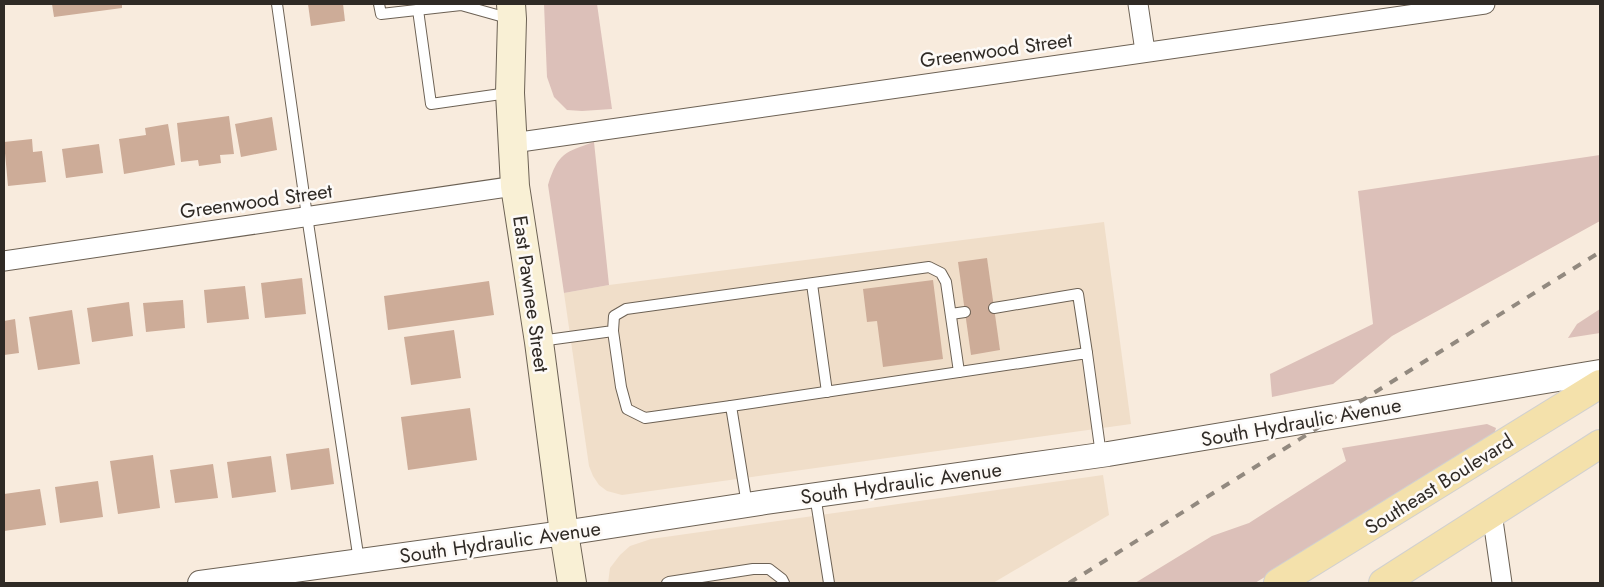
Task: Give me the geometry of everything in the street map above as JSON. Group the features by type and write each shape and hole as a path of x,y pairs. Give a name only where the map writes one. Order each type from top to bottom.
{"main road":[{"name":"East Pawnee Street","path":"511,11 510,93 515,186 539,342 572,583"},
{"name":"Southeast Boulevard","path":"1278,583 1600,384"},
{"path":"1383,583 1600,444"}],"street":[{"path":"1138,4 1145,51"},
{"name":"Greenwood Street","path":"513,143 1145,51 1485,4"},
{"name":"Greenwood Street","path":"4,261 515,186"},
{"name":"South Hydraulic Avenue","path":"200,583 303,573 360,562 1101,455 1600,372"},
{"path":"1492,513 1502,583"}],"lane":[{"path":"277,4 307,216 360,562"},
{"path":"379,4 380,14 438,6 461,5 511,11"},
{"path":"418,10 431,104 510,93"},
{"path":"959,372 946,282 941,273 929,268 626,309 614,316 613,331 621,387 627,409 645,418 827,392 1088,353"},
{"path":"812,284 827,392"},
{"path":"994,308 1078,294 1088,353 1101,455"},
{"path":"951,314 965,312"},
{"path":"539,342 613,331"},
{"path":"731,406 747,505"},
{"path":"815,495 829,583"},
{"path":"667,583 754,568 769,569 782,579 784,583"}],"shaded area":[{"path":"544,4 597,4 612,109 567,110 554,97 547,77"},
{"path":"594,142 609,285 564,293 548,185 555,166 564,155 576,148"},
{"path":"1600,155 1600,221 1392,336 1333,384 1272,397 1270,374 1373,324 1358,191"},
{"path":"1104,222 1131,424 622,495 607,491 599,485 593,476 589,466 564,293 609,285"},
{"path":"1600,309 1600,333 1568,338 1577,324"},
{"path":"1487,424 1496,428 1494,435 1255,583 1135,583 1212,536 1249,523 1346,461 1342,448"},
{"path":"1103,475 1109,515 993,583 608,583 610,568 620,555 630,546 651,539"}],"building":[{"path":"52,4 122,4 122,8 54,17"},
{"path":"308,4 343,4 345,21 311,26"},
{"path":"229,116 234,154 220,155 221,163 199,166 198,160 181,162 177,123"},
{"path":"272,117 277,150 241,157 235,124"},
{"path":"168,124 175,165 124,174 119,139 146,135 145,128"},
{"path":"32,139 33,152 42,151 46,182 8,186 4,142"},
{"path":"99,144 103,173 66,178 62,149"},
{"path":"987,258 1000,350 971,355 958,262"},
{"path":"302,278 306,314 265,318 261,283"},
{"path":"933,280 943,359 883,367 877,321 867,322 863,289"},
{"path":"489,281 494,315 388,330 384,296"},
{"path":"245,286 249,319 207,323 204,290"},
{"path":"183,300 185,328 146,332 143,303"},
{"path":"129,302 133,336 92,342 87,308"},
{"path":"72,310 80,364 38,370 29,317"},
{"path":"15,319 19,353 4,355 4,321"},
{"path":"454,330 461,378 411,385 404,337"},
{"path":"470,408 477,460 408,470 401,417"},
{"path":"329,448 334,484 291,490 286,454"},
{"path":"153,455 160,508 118,514 110,461"},
{"path":"271,456 276,492 232,498 227,462"},
{"path":"213,464 218,498 175,503 170,470"},
{"path":"98,481 103,517 60,523 55,487"},
{"path":"40,489 46,525 4,531 4,494"}],"railway":[{"path":"1069,583 1600,252"}]}
